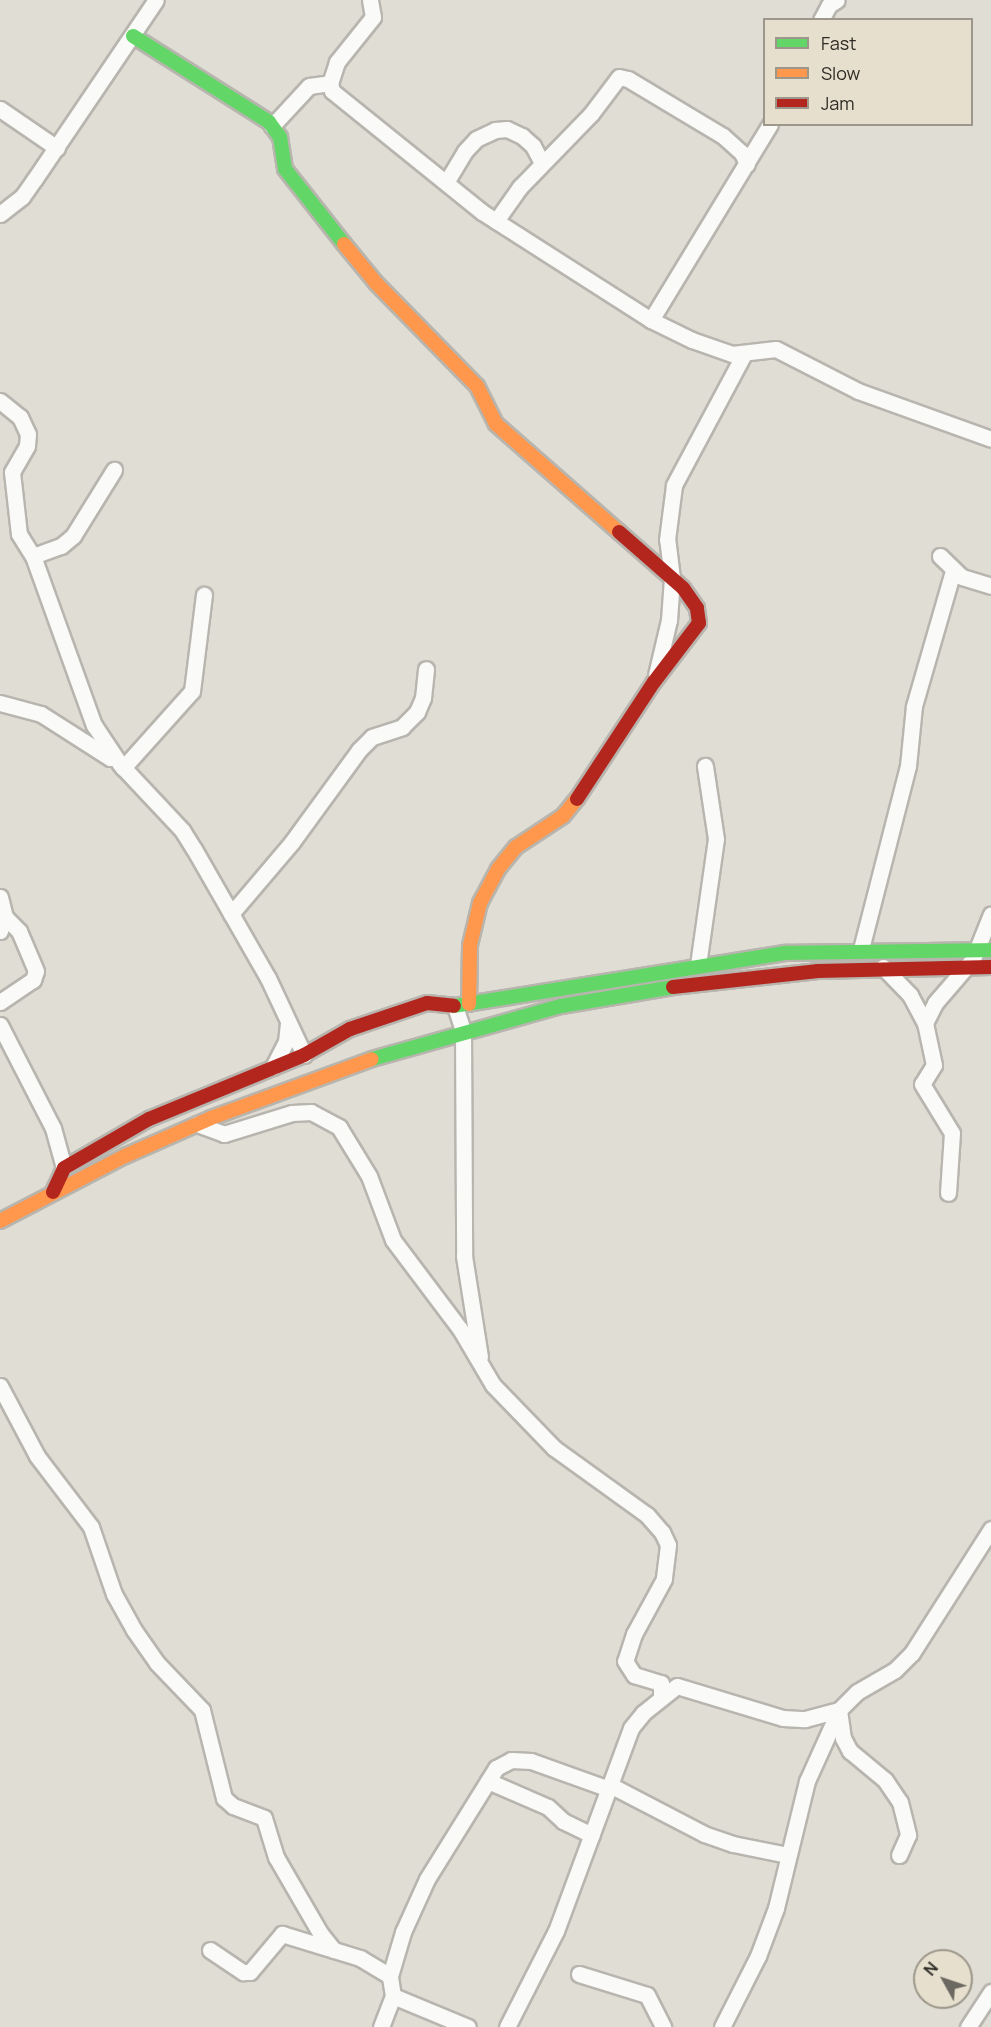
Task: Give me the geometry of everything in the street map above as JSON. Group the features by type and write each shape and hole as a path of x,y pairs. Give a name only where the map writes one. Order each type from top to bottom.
{"street":[{"path":"0,214 22,196 57,148 156,0"},
{"path":"370,0 373,17 337,62 330,83 332,91 496,221 651,320 723,352 744,354 776,349 858,390 991,439"},
{"path":"822,18 829,5 837,0"},
{"path":"133,36 272,126 280,137 285,169 296,187 376,283 477,386 496,424 672,578 691,597 699,623 654,681 574,803 563,816 516,847 492,879 480,903 470,945 462,1005 464,1257 481,1363"},
{"path":"496,221 542,163 622,77 723,136 742,153 747,164"},
{"path":"272,126 309,86 330,83"},
{"path":"0,109 57,148"},
{"path":"651,320 769,126"},
{"path":"447,181 465,151 476,139 495,130 507,129 522,136 533,146 542,163"},
{"path":"654,681 667,636 672,578 667,557 674,485 744,354"},
{"path":"0,401 20,417 28,434 27,446 6,475 19,534 33,556 86,706 103,743 182,830 231,914 304,1055"},
{"path":"33,556 61,546 73,536 114,470"},
{"path":"940,556 953,571 991,586"},
{"path":"861,949 908,766 914,706 953,571"},
{"path":"122,766 192,691 204,595"},
{"path":"231,914 292,842 359,750 372,737 402,727 412,717 423,698 426,669"},
{"path":"0,703 41,714 122,766"},
{"path":"698,965 716,838 705,766"},
{"path":"0,897 2,924 18,932 36,971 33,980 0,1002"},
{"path":"925,1023 935,1003 969,966 991,914"},
{"path":"52,1192 64,1168 149,1119 304,1055 350,1029 427,1003 462,1005 698,965 786,953 861,949 991,950"},
{"path":"883,967 910,995 925,1023 934,1065 922,1084 952,1133 948,1193"},
{"path":"0,1221 52,1192 197,1124 317,1076 463,1031 561,1006 667,987 883,967 991,967"},
{"path":"273,1067 286,1042 288,1022"},
{"path":"0,1025 52,1128 64,1168"},
{"path":"197,1124 224,1134 292,1113 311,1112 339,1127 369,1176 393,1240 481,1363 493,1385 543,1438 647,1515 662,1532 668,1545 664,1579 634,1634 625,1661 634,1675 661,1683 661,1695"},
{"path":"0,1386 37,1456 91,1527 114,1594 134,1630 157,1663 202,1710 224,1798 233,1806 264,1818 276,1857 320,1933 334,1950"},
{"path":"722,2027 758,1956 776,1908 787,1855 807,1781 839,1710 857,1692 896,1670 912,1653 991,1529"},
{"path":"507,2027 556,1931 631,1728 661,1695 670,1689 684,1687 783,1718 805,1719 839,1710"},
{"path":"839,1710 843,1738 850,1751 885,1780 900,1802 908,1835 899,1855"},
{"path":"381,2027 393,1996 390,1976 399,1941 427,1879 488,1780 503,1762 519,1760 610,1787 704,1834 733,1844 787,1855"},
{"path":"488,1780 548,1807 563,1821 592,1835"},
{"path":"210,1950 246,1972 253,1970 282,1934 376,1965 390,1976"},
{"path":"579,1974 647,1995 663,2027"},
{"path":"968,2027 991,1992"},
{"path":"393,1996 468,2027"}],"traffic: fast":[{"path":"133,36 269,122 280,137 285,169 344,244"},
{"path":"454,1006 786,953 991,950"},
{"path":"372,1059 561,1006 673,987"}],"traffic: slow":[{"path":"344,244 376,283 477,386 496,424 619,532"},
{"path":"469,1004 470,945 480,903 498,869 516,847 563,816 577,799"},
{"path":"0,1221 125,1156 211,1118 372,1059"}],"traffic: jam":[{"path":"577,799 654,682 699,623 697,608 683,588 619,532"},
{"path":"673,987 818,971 991,967"},
{"path":"53,1192 64,1168 149,1119 304,1055 350,1029 427,1003 454,1006"}]}
